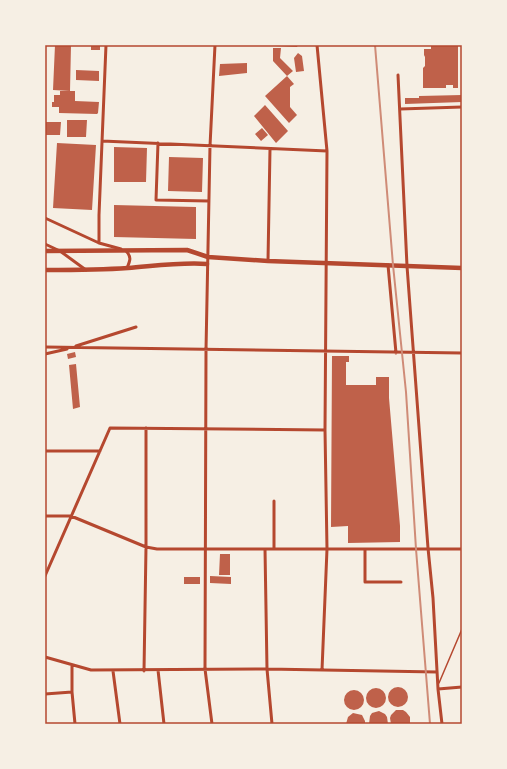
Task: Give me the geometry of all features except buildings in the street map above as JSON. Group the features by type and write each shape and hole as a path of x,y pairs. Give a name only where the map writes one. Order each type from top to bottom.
{"main road":[{"path":"45,251 187,250 208,257 268,261 462,268"},
{"path":"45,270 86,270 151,265 207,264"}],"street":[{"path":"99,243 98,215 106,45"},
{"path":"212,724 205,669 205,549 207,264 210,146 215,45"},
{"path":"317,45 327,151 325,430 327,549 322,670"},
{"path":"398,75 406,266 442,724"},
{"path":"400,108 462,107"},
{"path":"102,141 327,151"},
{"path":"158,143 156,200 209,201"},
{"path":"268,261 270,149"},
{"path":"45,218 99,243 126,251 130,255 127,268"},
{"path":"45,244 60,251 86,270"},
{"path":"388,265 396,353"},
{"path":"45,354 72,348 136,327"},
{"path":"45,347 462,353"},
{"path":"45,576 110,428 325,430"},
{"path":"144,671 146,428"},
{"path":"45,451 100,451"},
{"path":"274,501 274,549"},
{"path":"45,516 71,516 146,547 157,549 462,549"},
{"path":"265,549 267,669 272,724"},
{"path":"365,549 365,582 401,582"},
{"path":"45,658 91,670 113,671 267,669 437,672"},
{"path":"72,665 72,692 75,724"},
{"path":"158,670 164,724"},
{"path":"113,671 120,724"},
{"path":"438,687 462,687"},
{"path":"45,694 72,692"}],"lane":[{"path":"438,687 462,629"}],"railway":[{"path":"375,45 393,265 406,392 416,549 430,724"}]}
